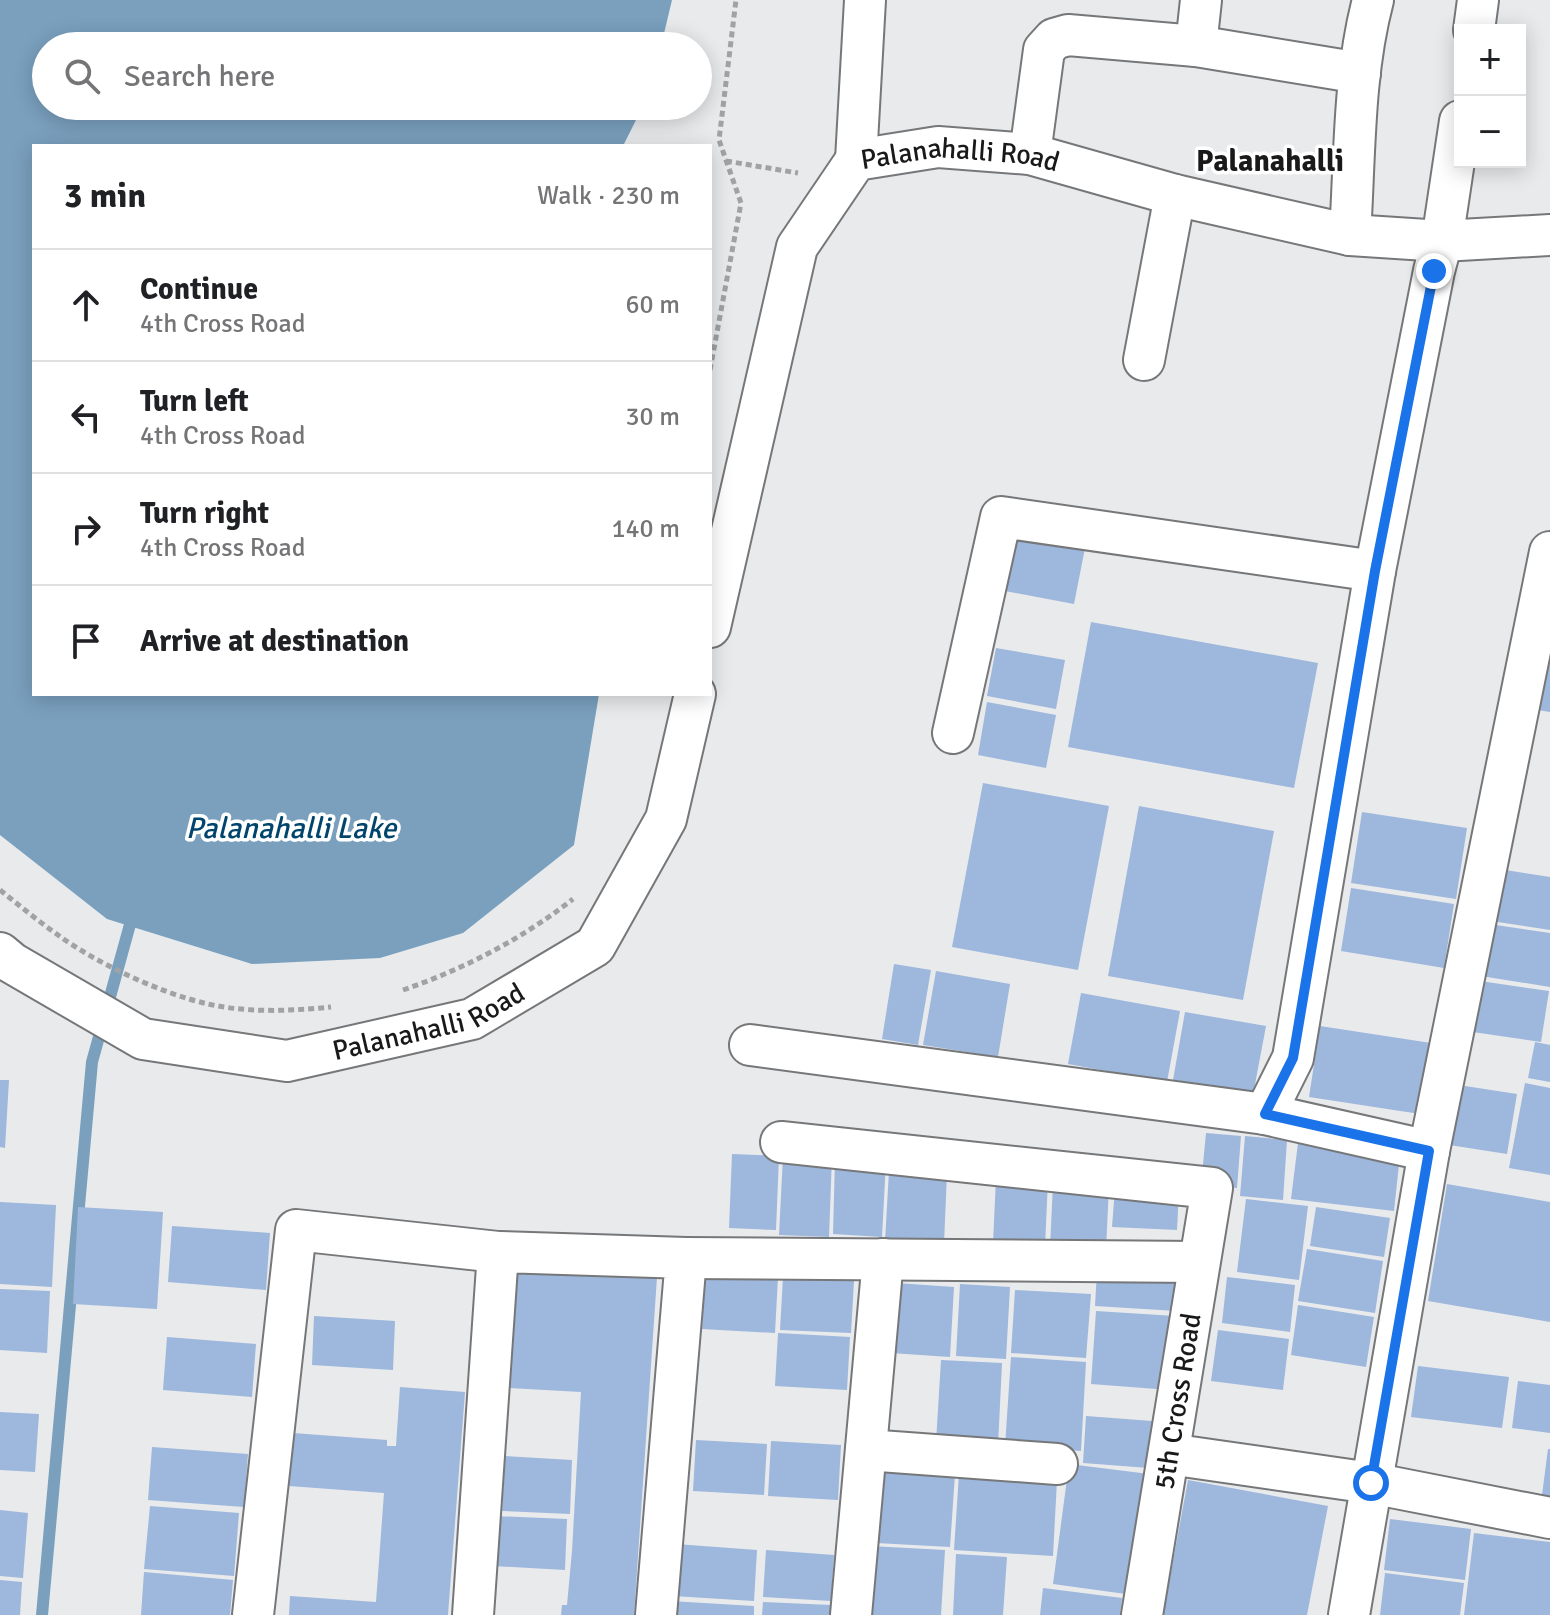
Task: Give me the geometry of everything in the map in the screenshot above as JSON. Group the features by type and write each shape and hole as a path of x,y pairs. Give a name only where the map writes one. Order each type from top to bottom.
{"street":[{"path":"849,171 865,0"},
{"path":"1196,46 1201,0"},
{"path":"1350,235 1360,73 1365,30 1373,0"},
{"path":"1475,24 1478,0"},
{"path":"1030,154 1044,50 1054,39 1068,35 1196,46 1360,73"},
{"name":"Palanahalli Road","path":"712,618 797,247 849,171 938,147 1030,154 1175,195 1350,235 1442,241 1550,235"},
{"path":"1265,1114 1293,1058 1375,571 1442,241 1454,161"},
{"path":"1144,360 1175,195"},
{"path":"953,733 1001,517 1375,571"},
{"path":"1349,1615 1429,1151 1550,552"},
{"name":"Palanahalli Road","path":"0,953 143,1039 287,1061 472,1019 595,946 666,819 695,696"},
{"path":"750,1045 1265,1114 1429,1151"},
{"name":"5th Cross Road","path":"781,1142 1212,1188 1142,1615"},
{"path":"253,1615 296,1230 498,1252 686,1258 1199,1262"},
{"path":"473,1615 498,1252"},
{"path":"656,1615 686,1258"},
{"path":"851,1615 883,1259"},
{"path":"866,1450 1057,1464"},
{"path":"1169,1454 1371,1483 1550,1518"}],"path":[{"path":"712,359 741,203 719,140 736,0"},
{"path":"726,161 849,171"},
{"path":"0,890 59,937 136,978 172,992 209,1004 258,1010 334,1006"},
{"path":"398,992 432,980 513,940 547,919 580,892"}],"water":[{"name":"Palanahalli Lake","path":"0,0 672,0 664,32 32,32 32,120 636,120 624,144 32,144 32,696 599,696 574,845 463,933 380,958 252,964 107,919 0,835"}],"building":[{"path":"1010,535 1085,548 1074,604 1000,590"},
{"path":"1091,622 1318,663 1294,788 1068,747"},
{"path":"996,648 1065,660 1056,709 987,696"},
{"path":"1541,657 1550,659 1550,712 1531,709"},
{"path":"987,702 1056,715 1046,768 978,755"},
{"path":"983,783 1109,806 1078,970 952,947"},
{"path":"1139,806 1274,831 1243,1000 1108,976"},
{"path":"1362,812 1467,828 1456,899 1351,883"},
{"path":"1499,869 1550,877 1550,930 1491,921"},
{"path":"1351,888 1454,904 1444,968 1341,951"},
{"path":"1489,924 1550,933 1550,987 1481,976"},
{"path":"894,964 931,970 918,1045 882,1039"},
{"path":"936,971 1010,984 998,1057 923,1045"},
{"path":"1473,980 1549,991 1541,1042 1466,1031"},
{"path":"1081,993 1180,1011 1167,1082 1068,1064"},
{"path":"1185,1012 1266,1026 1253,1095 1173,1080"},
{"path":"1320,1026 1431,1043 1420,1114 1309,1097"},
{"path":"1535,1042 1550,1045 1550,1082 1528,1078"},
{"path":"0,1080 9,1080 5,1148 0,1147"},
{"path":"1525,1083 1550,1088 1550,1175 1509,1168"},
{"path":"1452,1084 1517,1094 1507,1154 1443,1144"},
{"path":"1206,1133 1241,1136 1237,1188 1201,1185"},
{"path":"1245,1136 1287,1140 1283,1200 1240,1196"},
{"path":"1298,1143 1400,1155 1394,1211 1291,1199"},
{"path":"732,1154 779,1156 776,1230 729,1228"},
{"path":"783,1156 832,1157 829,1237 779,1235"},
{"path":"835,1159 886,1161 882,1237 833,1234"},
{"path":"889,1171 947,1173 944,1243 885,1241"},
{"path":"996,1178 1048,1180 1045,1246 993,1243"},
{"path":"1053,1183 1109,1185 1106,1250 1050,1248"},
{"path":"1447,1184 1550,1202 1550,1322 1428,1301"},
{"path":"1115,1188 1179,1191 1177,1230 1112,1227"},
{"path":"1246,1199 1308,1206 1299,1280 1237,1272"},
{"path":"0,1202 56,1205 52,1287 0,1284"},
{"path":"78,1207 163,1212 157,1309 73,1304"},
{"path":"1316,1207 1390,1218 1384,1257 1310,1246"},
{"path":"172,1226 270,1233 266,1290 168,1282"},
{"path":"1307,1249 1383,1261 1375,1313 1298,1301"},
{"path":"516,1269 657,1277 634,1615 561,1615 562,1605 567,1605 572,1551 581,1392 509,1388"},
{"path":"1097,1271 1179,1275 1177,1311 1095,1306"},
{"path":"705,1272 778,1277 775,1333 702,1329"},
{"path":"783,1277 854,1281 851,1333 780,1330"},
{"path":"1227,1277 1295,1285 1290,1332 1222,1323"},
{"path":"896,1283 954,1287 950,1357 891,1353"},
{"path":"960,1284 1010,1287 1006,1359 956,1356"},
{"path":"0,1289 50,1291 47,1353 0,1350"},
{"path":"1015,1290 1091,1294 1086,1358 1011,1353"},
{"path":"1298,1305 1374,1317 1366,1367 1291,1355"},
{"path":"1096,1311 1175,1316 1170,1390 1091,1384"},
{"path":"314,1316 395,1321 393,1370 312,1365"},
{"path":"1218,1330 1289,1339 1283,1390 1211,1381"},
{"path":"778,1333 850,1337 847,1390 775,1386"},
{"path":"167,1337 256,1344 252,1397 163,1390"},
{"path":"1011,1357 1086,1362 1081,1451 1005,1446"},
{"path":"941,1360 1002,1363 998,1446 936,1442"},
{"path":"1418,1366 1509,1377 1502,1428 1411,1417"},
{"path":"1518,1381 1550,1385 1550,1433 1512,1428"},
{"path":"400,1387 465,1392 448,1615 289,1615 290,1596 376,1602 384,1493 289,1486 293,1433 387,1440 387,1446 396,1446"},
{"path":"0,1412 39,1414 35,1472 0,1470"},
{"path":"1086,1416 1165,1422 1162,1469 1083,1463"},
{"path":"696,1440 767,1444 764,1495 693,1491"},
{"path":"771,1441 841,1445 838,1500 768,1496"},
{"path":"152,1447 248,1454 244,1507 148,1500"},
{"path":"1550,1449 1550,1496 1542,1495"},
{"path":"505,1456 572,1460 570,1514 502,1511"},
{"path":"1069,1464 1149,1474 1133,1595 1053,1584"},
{"path":"881,1470 955,1474 950,1547 876,1543"},
{"path":"959,1474 1057,1480 1053,1556 954,1550"},
{"path":"1188,1480 1328,1506 1307,1615 1163,1615"},
{"path":"150,1506 239,1513 234,1576 144,1569"},
{"path":"0,1510 28,1513 23,1578 0,1576"},
{"path":"494,1516 567,1519 565,1570 493,1566"},
{"path":"1390,1519 1471,1529 1465,1580 1384,1570"},
{"path":"1474,1533 1550,1542 1550,1615 1464,1615"},
{"path":"676,1544 757,1550 754,1601 673,1596"},
{"path":"870,1546 945,1550 941,1615 865,1615"},
{"path":"766,1550 834,1555 831,1601 763,1597"},
{"path":"956,1554 1007,1557 1003,1615 953,1615"},
{"path":"144,1572 233,1580 230,1615 141,1615"},
{"path":"1385,1573 1464,1583 1460,1615 1380,1615"},
{"path":"0,1580 22,1582 20,1615 0,1615"},
{"path":"1043,1588 1122,1598 1120,1615 1040,1615"},
{"path":"670,1601 754,1606 754,1615 670,1615"},
{"path":"763,1602 831,1605 830,1615 762,1615"}],"waterway":[{"path":"42,1615 92,1062 134,910"}],"district":[{"name":"Palanahalli","path":"1270,161"}],"route":[{"path":"1371,1483 1429,1151 1265,1114 1293,1058 1375,571 1434,271"}]}
